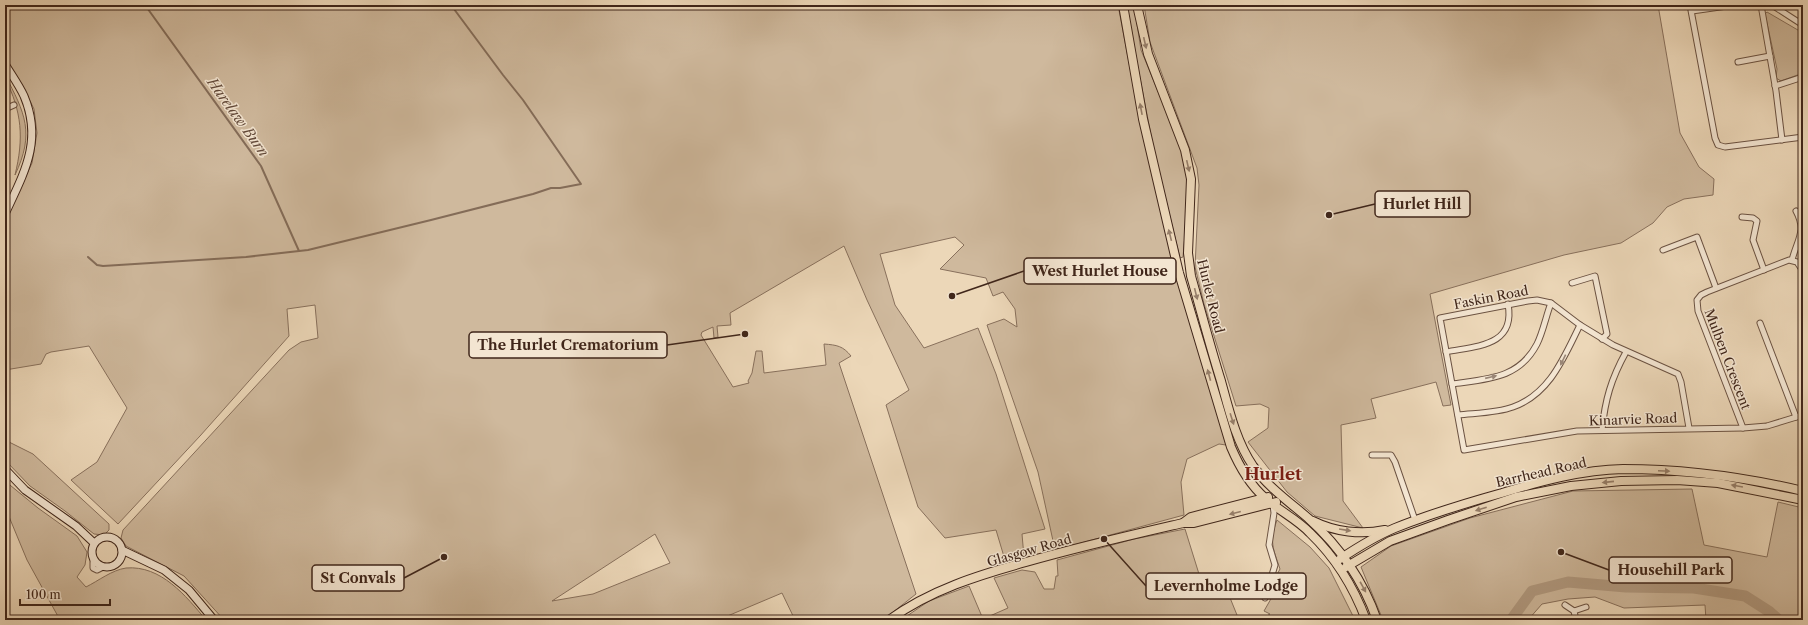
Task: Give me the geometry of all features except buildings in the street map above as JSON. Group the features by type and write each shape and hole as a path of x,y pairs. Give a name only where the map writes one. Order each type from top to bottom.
{"main road":[{"name":"Hurlet Road","path":"1122,5 1143,119 1179,273 1231,447 1242,470 1265,498 1297,522 1318,541 1340,570 1354,594 1366,620"},
{"name":"Hurlet Road","path":"1137,5 1148,54 1185,150 1191,179 1188,253 1193,282 1229,411 1242,446 1258,472 1280,495 1329,538 1344,556 1365,591 1377,620"},
{"name":"Barrhead Road","path":"1334,562 1395,528 1415,520 1515,489 1566,476 1622,469 1684,472 1757,485 1803,491"},
{"name":"Barrhead Road","path":"1340,570 1389,542 1448,520 1516,497 1571,486 1621,481 1677,480 1757,485 1803,500"},
{"name":"Glasgow Road","path":"1183,523 1191,517 1280,495"},
{"name":"Glasgow Road","path":"889,620 924,598 955,585 1002,569 1053,554 1183,523 1194,523 1273,504 1280,495"},
{"path":"1444,511 1448,520"},
{"path":"1308,519 1332,528 1350,531 1376,532 1395,528"},
{"path":"1384,534 1389,542"}],"street":[{"path":"1690,5 1716,142 1718,145 1725,148 1803,137"},
{"path":"1692,12 1734,5"},
{"path":"1761,5 1775,86 1782,140"},
{"path":"1772,5 1803,25"},
{"path":"1738,62 1770,56"},
{"path":"5,64 23,94 28,108 32,131 27,165 5,214"},
{"path":"1775,86 1803,77"},
{"path":"5,109 14,105"},
{"path":"1796,211 1802,227 1792,260 1800,265 1803,271"},
{"path":"1742,217 1752,218 1757,221 1753,240 1764,270"},
{"path":"1663,250 1697,237 1716,288"},
{"path":"1759,257 1766,254"},
{"name":"Mulben Crescent","path":"1743,428 1697,307 1697,300 1701,295 1716,288 1792,260"},
{"path":"1572,283 1595,276 1607,334 1602,339"},
{"name":"Faskin Road","path":"1464,450 1440,318 1508,304 1537,300 1550,303"},
{"path":"1452,384 1500,375 1514,371 1522,365 1537,343 1550,303 1602,339 1626,352 1678,374 1681,382 1689,428"},
{"path":"1446,352 1486,344 1498,339 1508,326 1510,314 1508,304"},
{"path":"1760,323 1796,417"},
{"path":"1458,415 1513,407 1531,398 1546,385 1559,367 1580,325"},
{"path":"1602,430 1605,405 1610,384 1626,352"},
{"name":"Kinarvie Road","path":"1464,450 1558,434 1602,430 1743,428 1767,426 1803,415"},
{"path":"1372,455 1391,455 1395,462 1415,520"},
{"path":"5,469 26,490 76,526 94,543"},
{"path":"1265,598 1275,565 1269,545 1274,514 1273,504"},
{"path":"108,536 117,541 122,550 122,555 117,563 112,566 103,567 98,565 93,559 91,552 94,543 98,539 108,536"},
{"path":"122,550 164,570 189,590 214,620"},
{"path":"1565,606 1574,611 1586,608"},
{"path":"1574,611 1576,620"}],"shaded area":[{"path":"10,5 1118,5 1134,89 1226,445 1219,444 1187,459 1181,482 1184,515 1055,550 1038,472 987,325 1004,319 1017,327 1015,309 1003,292 993,296 986,278 940,269 964,245 955,237 880,254 895,305 924,348 978,328 996,374 1045,529 1022,534 1024,557 1005,560 996,530 945,538 918,507 886,405 909,390 867,300 844,246 730,313 731,325 717,326 718,337 714,338 713,327 702,332 701,335 733,387 749,383 748,381 752,373 756,351 762,351 764,373 826,365 824,344 839,347 851,356 839,363 916,594 883,620 795,620 782,593 718,620 224,620 184,576 126,546 121,538 123,530 289,350 301,342 318,338 315,305 287,309 289,336 200,436 118,524 71,480 97,462 127,408 89,346 51,352 46,354 41,364 5,370 5,220 32,163 37,133 34,109 5,57 5,10","holes":["655,534 670,563 593,594 552,601"]},
{"path":"1126,5 1134,5 1141,50 1180,145 1188,181 1188,202 1183,257 1180,258 1154,151"},
{"path":"1144,5 1658,5 1680,133 1699,167 1714,179 1713,195 1684,199 1667,207 1653,223 1621,243 1564,255 1430,294 1451,405 1443,406 1436,382 1371,399 1376,418 1341,425 1343,501 1363,528 1315,516 1287,492 1248,442 1268,428 1269,408 1260,404 1236,406 1204,304 1195,267 1199,185 1197,168 1150,42"},
{"path":"1767,12 1803,33 1803,73 1781,81 1776,78 1777,69 1765,14"},
{"path":"5,75 18,101 25,124 25,147 15,175 20,149 20,125 15,102"},
{"path":"5,440 33,454 109,524 109,530 104,535 94,534 30,486 5,460"},
{"path":"5,481 38,508 77,536 87,552 85,565 77,577 86,587 110,573 121,569 139,568 150,571 172,584 190,601 206,620 60,620 27,560 5,507"},
{"path":"1692,489 1704,545 1767,557 1778,502 1803,508 1803,620 1706,620 1705,605 1624,608 1595,597 1568,599 1542,604 1528,620 1383,620 1361,567 1391,546 1470,518 1573,491"},
{"path":"1277,520 1310,547 1329,568 1355,620 1260,620 1270,614 1264,611 1276,590 1274,580 1280,569 1273,545 1273,534"},
{"path":"1185,529 1199,574 1222,578 1239,620 901,620 929,601 969,586 983,619 1008,608 994,578 1022,570 1035,572 1044,589 1054,589 1056,576 1058,576 1057,560 1134,539"}],"waterway":[{"name":"Harelaw Burn","path":"145,5 261,166 299,251"},
{"path":"88,257 97,265 103,266 246,257 308,250 533,194 551,188 581,184 523,100 451,5"},
{"path":"1511,620 1532,591 1568,582 1626,587 1694,588 1745,596 1770,612 1779,620"}],"place":[{"name":"Hurlet Hill","path":"1329,215"},
{"name":"West Hurlet House","path":"952,296"},
{"name":"The Hurlet Crematorium","path":"745,334"},
{"name":"Levernholme Lodge","path":"1104,539"},
{"name":"Househill Park","path":"1561,552"},
{"name":"St Convals","path":"444,557"}],"district":[{"name":"Hurlet","path":"1273,474"}]}
